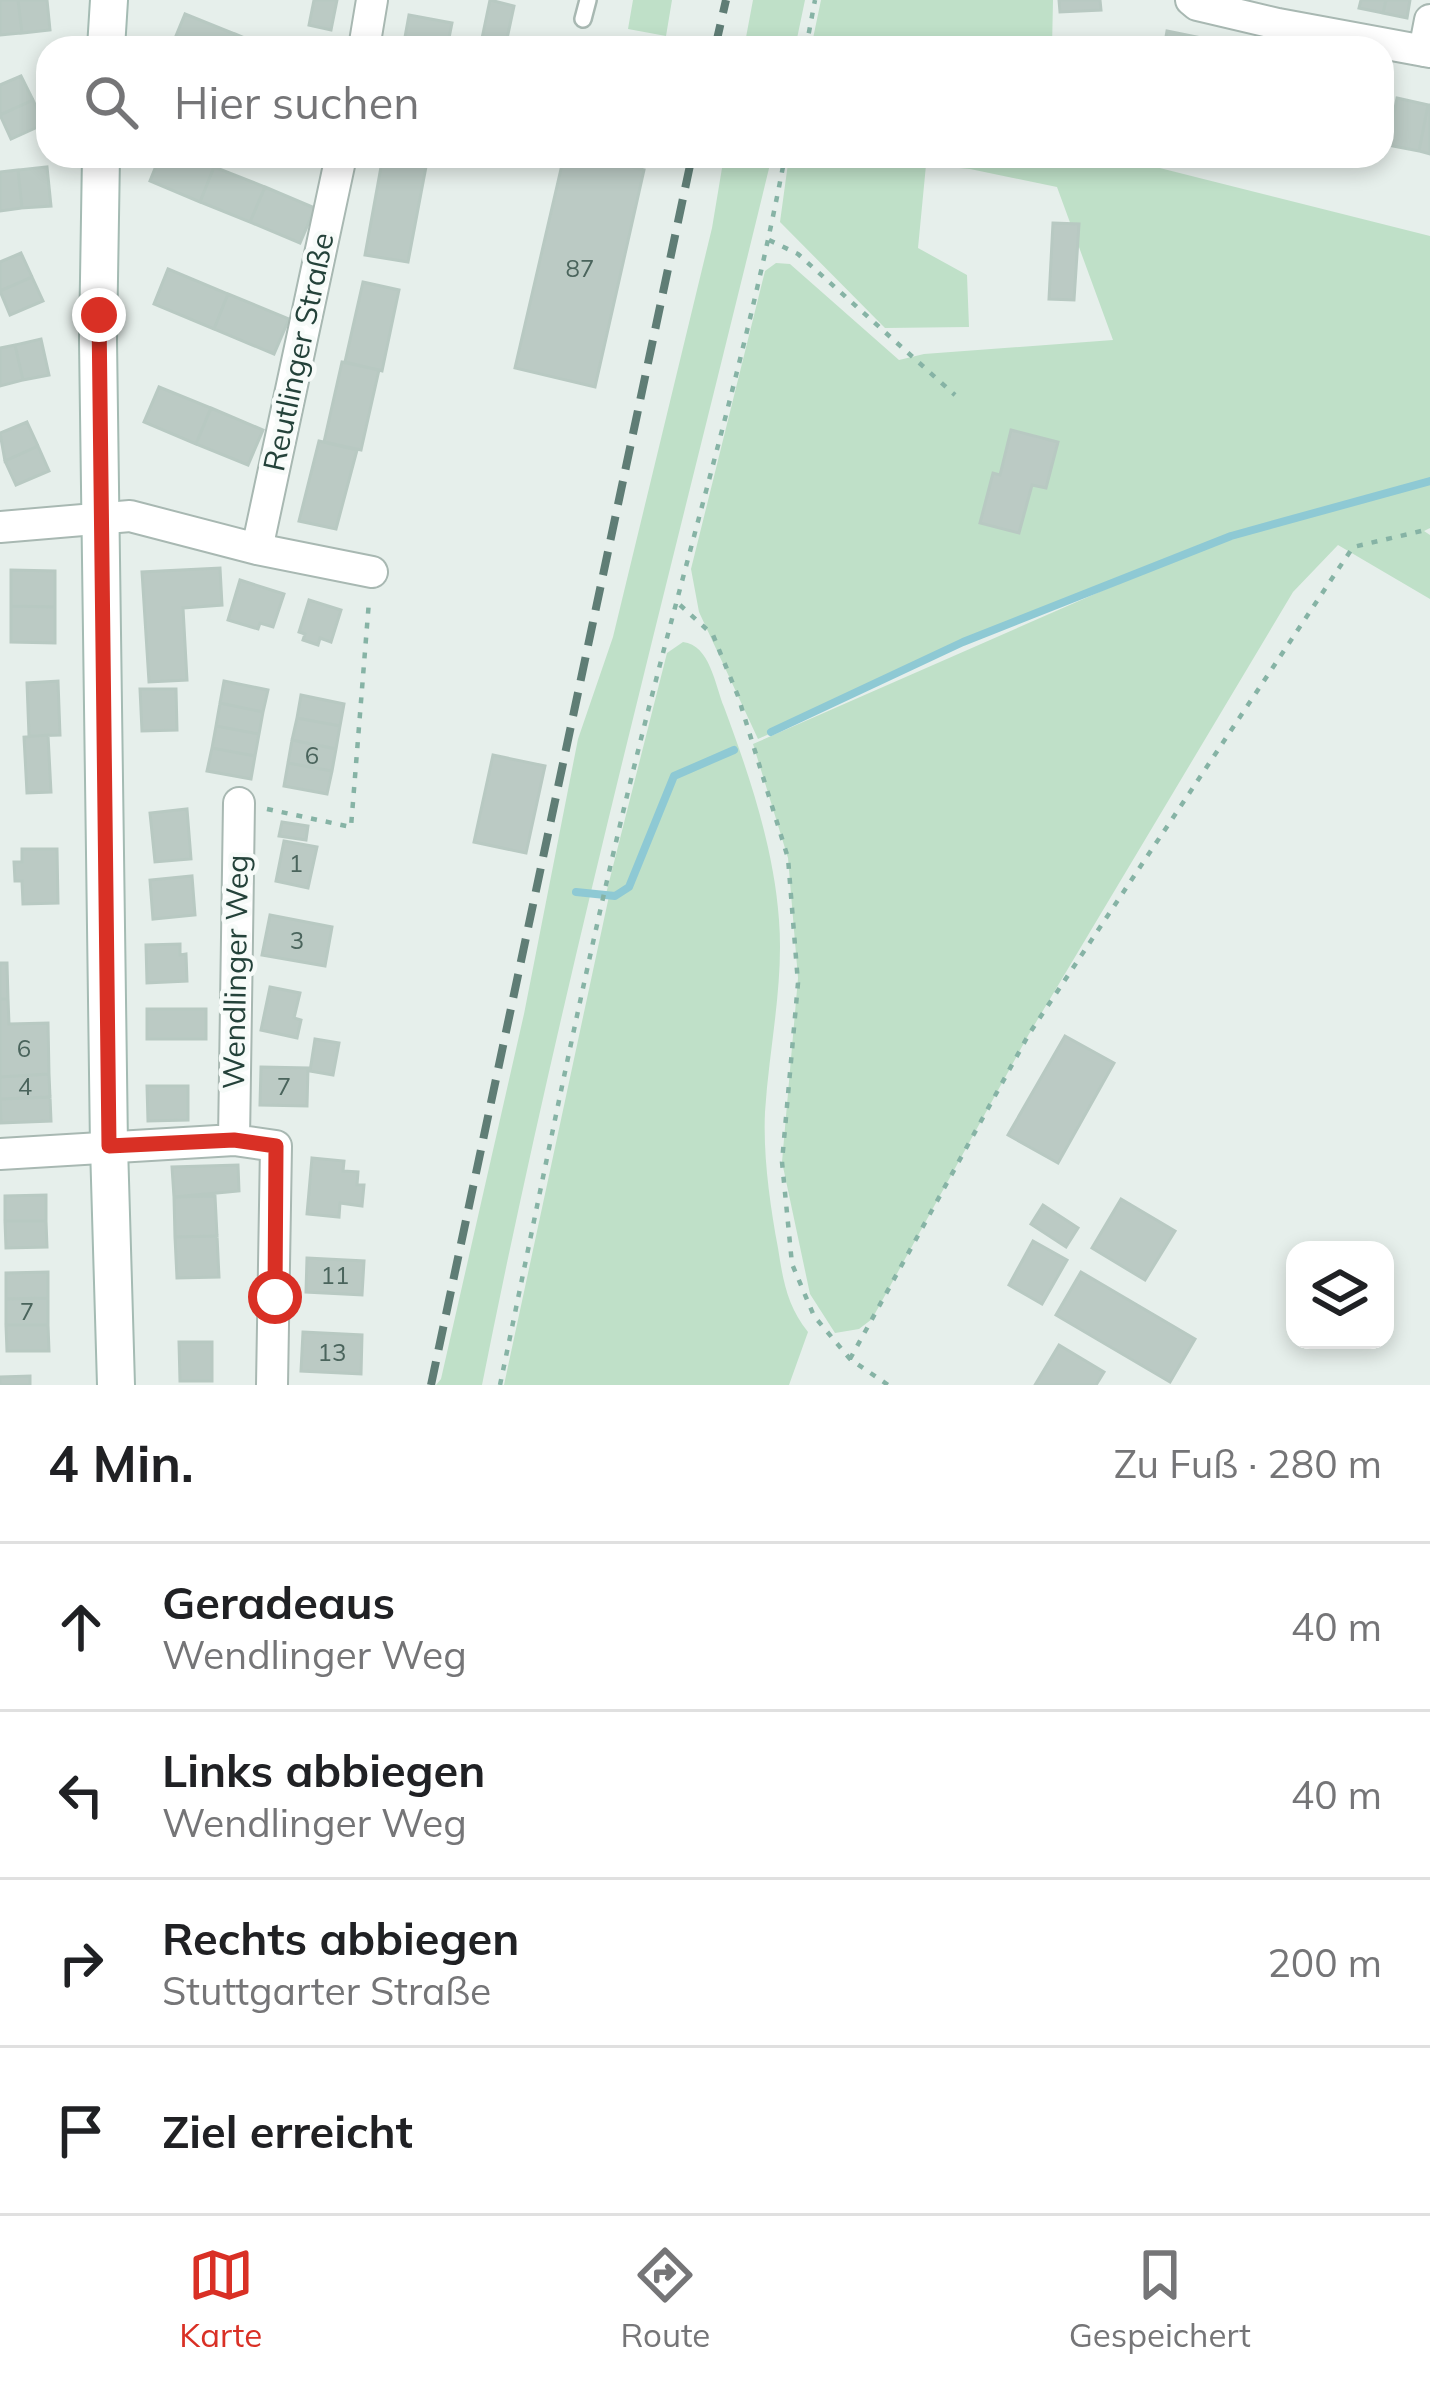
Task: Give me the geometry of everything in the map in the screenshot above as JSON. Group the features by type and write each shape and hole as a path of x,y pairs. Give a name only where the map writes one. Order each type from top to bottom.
{"main road":[{"path":"107,36 109,0"},
{"path":"101,168 98,340 116,1385"}],"street":[{"path":"366,36 372,0"},
{"path":"1191,0 1278,24 1384,36"},
{"path":"1394,37 1428,41"},
{"name":"Reutlinger Straße","path":"256,549 337,168"},
{"path":"0,526 130,516 256,549 372,572"},
{"name":"Wendlinger Weg","path":"234,1140 239,803"},
{"path":"0,1154 234,1140 276,1146 272,1385"}],"lane":[{"path":"583,19 588,0"}],"path":[{"path":"808,36 814,0"},
{"path":"500,1385 606,880 679,604 783,168"},
{"path":"769,240 798,254 956,395"},
{"path":"850,1358 1029,1034 1353,547 1430,529"},
{"path":"239,803 351,827 372,572"},
{"path":"679,604 713,635 738,696 788,858 798,983 782,1162 792,1264 814,1316 850,1358 889,1385"}],"green space":[{"path":"633,0 672,0 666,36 628,29"},
{"path":"753,0 805,0 798,36 746,36"},
{"path":"821,0 1053,0 1052,36 814,36"},
{"path":"722,168 769,168 584,922 482,1385 436,1385 524,1014 578,739 613,637 712,228"},
{"path":"787,168 926,168 918,248 967,275 969,327 885,328 780,222"},
{"path":"959,168 1160,168 1430,236 1430,528 1424,531 1430,535 1430,599 1338,545 1293,592 1029,1034 872,1319 859,1329 835,1333 810,1294 782,1162 798,978 788,858 753,744 1161,565 1016,621 758,739 699,612 691,569 765,271 776,263 790,264 899,360 924,354 1113,340 1057,187"},
{"path":"683,642 700,650 710,667 751,785 772,866 780,944 765,1112 766,1163 784,1282 808,1332 789,1385 504,1385 606,894 667,653"}],"building":[{"path":"0,0 18,0 22,33 0,35"},
{"path":"18,0 47,0 50,30 22,33"},
{"path":"314,0 337,0 331,30 309,25"},
{"path":"490,0 514,6 508,36 482,36"},
{"path":"1059,0 1100,0 1101,10 1060,12"},
{"path":"1361,0 1386,0 1383,13 1359,8"},
{"path":"1386,0 1410,0 1407,18 1383,13"},
{"path":"185,14 235,34 234,36 176,36"},
{"path":"409,15 452,23 449,36 405,36"},
{"path":"21,76 33,100 0,115 0,85"},
{"path":"1397,98 1428,105 1419,151 1394,146"},
{"path":"33,100 36,128 11,139 0,115"},
{"path":"1430,105 1430,154 1419,151"},
{"path":"47,168 51,206 22,208 18,170"},
{"path":"155,168 214,168 200,202 150,181"},
{"path":"214,168 265,187 250,222 200,202"},
{"path":"381,168 426,168 408,262 365,255"},
{"path":"561,168 644,170 595,387 515,368"},
{"path":"18,170 22,208 0,211 0,172"},
{"path":"265,187 315,208 300,243 250,222"},
{"path":"1053,223 1079,224 1074,300 1049,299"},
{"path":"21,253 32,277 0,291 0,262"},
{"path":"168,269 228,294 214,329 154,304"},
{"path":"32,277 43,301 10,315 0,291"},
{"path":"363,282 399,290 382,371 345,362"},
{"path":"228,294 289,319 274,354 214,329"},
{"path":"41,339 49,375 23,380 15,345"},
{"path":"15,345 23,380 0,386 0,348"},
{"path":"342,362 379,370 361,450 324,442"},
{"path":"159,387 211,408 196,444 144,422"},
{"path":"211,408 263,430 248,465 196,444"},
{"path":"27,422 38,446 5,461 0,433"},
{"path":"1011,430 1058,442 1046,488 1032,485 1019,533 980,523 993,473 1000,475"},
{"path":"319,441 357,450 336,529 299,521"},
{"path":"38,446 49,471 16,485 5,461"},
{"path":"220,568 222,605 183,608 187,680 149,682 142,572"},
{"path":"11,570 55,571 55,607 11,606"},
{"path":"240,580 284,594 273,627 260,623 258,629 228,620"},
{"path":"309,600 341,610 331,642 320,638 318,645 303,640 305,634 299,632"},
{"path":"11,606 55,607 55,643 11,642"},
{"path":"58,681 60,735 29,736 27,683"},
{"path":"224,681 268,690 263,712 220,703"},
{"path":"140,689 176,689 177,730 142,731"},
{"path":"301,695 344,704 340,726 297,718"},
{"path":"220,703 263,712 259,734 216,726"},
{"path":"297,718 340,726 336,749 292,740"},
{"path":"216,726 259,734 255,756 212,748"},
{"path":"48,735 51,792 27,793 24,737"},
{"path":"292,740 336,749 332,771 288,763"},
{"path":"212,748 255,756 251,779 207,771"},
{"path":"493,755 545,766 526,853 474,842"},
{"path":"288,763 332,771 327,794 284,786"},
{"path":"187,809 191,859 155,862 150,813"},
{"path":"282,822 308,826 306,840 279,836"},
{"path":"284,841 317,847 308,888 276,881"},
{"path":"22,849 57,849 58,903 23,904 22,881 15,881 14,862 22,862"},
{"path":"192,876 195,915 153,919 150,880"},
{"path":"270,915 332,927 325,966 262,955"},
{"path":"180,944 180,955 186,954 187,981 147,983 146,945"},
{"path":"0,963 7,963 8,999 0,999"},
{"path":"270,987 300,993 294,1018 301,1020 297,1038 261,1030"},
{"path":"0,999 8,999 9,1024 48,1023 49,1074 0,1077"},
{"path":"147,1009 206,1009 206,1039 147,1039"},
{"path":"1065,1036 1114,1063 1058,1163 1008,1135"},
{"path":"315,1039 339,1043 333,1075 310,1071"},
{"path":"261,1067 308,1068 307,1106 260,1105"},
{"path":"49,1074 50,1097 0,1099 0,1077"},
{"path":"147,1086 188,1086 188,1120 148,1121"},
{"path":"50,1097 51,1121 1,1123 0,1099"},
{"path":"312,1158 344,1161 343,1171 358,1172 357,1185 364,1185 362,1206 340,1203 339,1217 307,1214"},
{"path":"238,1165 239,1191 174,1197 172,1167"},
{"path":"46,1195 46,1221 5,1221 5,1196"},
{"path":"215,1196 217,1236 175,1237 174,1197"},
{"path":"1121,1199 1175,1231 1145,1280 1092,1248"},
{"path":"1043,1205 1078,1228 1066,1247 1031,1224"},
{"path":"5,1221 46,1221 47,1247 6,1248"},
{"path":"217,1236 219,1277 177,1278 175,1237"},
{"path":"1033,1241 1067,1260 1042,1304 1009,1285"},
{"path":"307,1258 364,1261 362,1295 306,1292"},
{"path":"48,1272 48,1298 6,1299 6,1273"},
{"path":"1081,1272 1195,1339 1170,1382 1056,1315"},
{"path":"48,1298 48,1325 6,1325 6,1299"},
{"path":"6,1325 48,1325 49,1351 7,1351"},
{"path":"303,1332 362,1335 361,1374 301,1371"},
{"path":"179,1342 212,1342 212,1381 180,1381"},
{"path":"1059,1345 1104,1372 1096,1385 1035,1385"},
{"path":"30,1376 30,1385 0,1385 0,1377"}],"waterway":[{"path":"771,732 963,642 1231,536 1430,481"},
{"path":"576,892 615,896 629,887 674,776 734,750"}],"railway":[{"path":"718,36 726,0"},
{"path":"431,1385 689,168"}],"route":[{"path":"99,315 109,1146 234,1140 276,1146 275,1297"}]}
